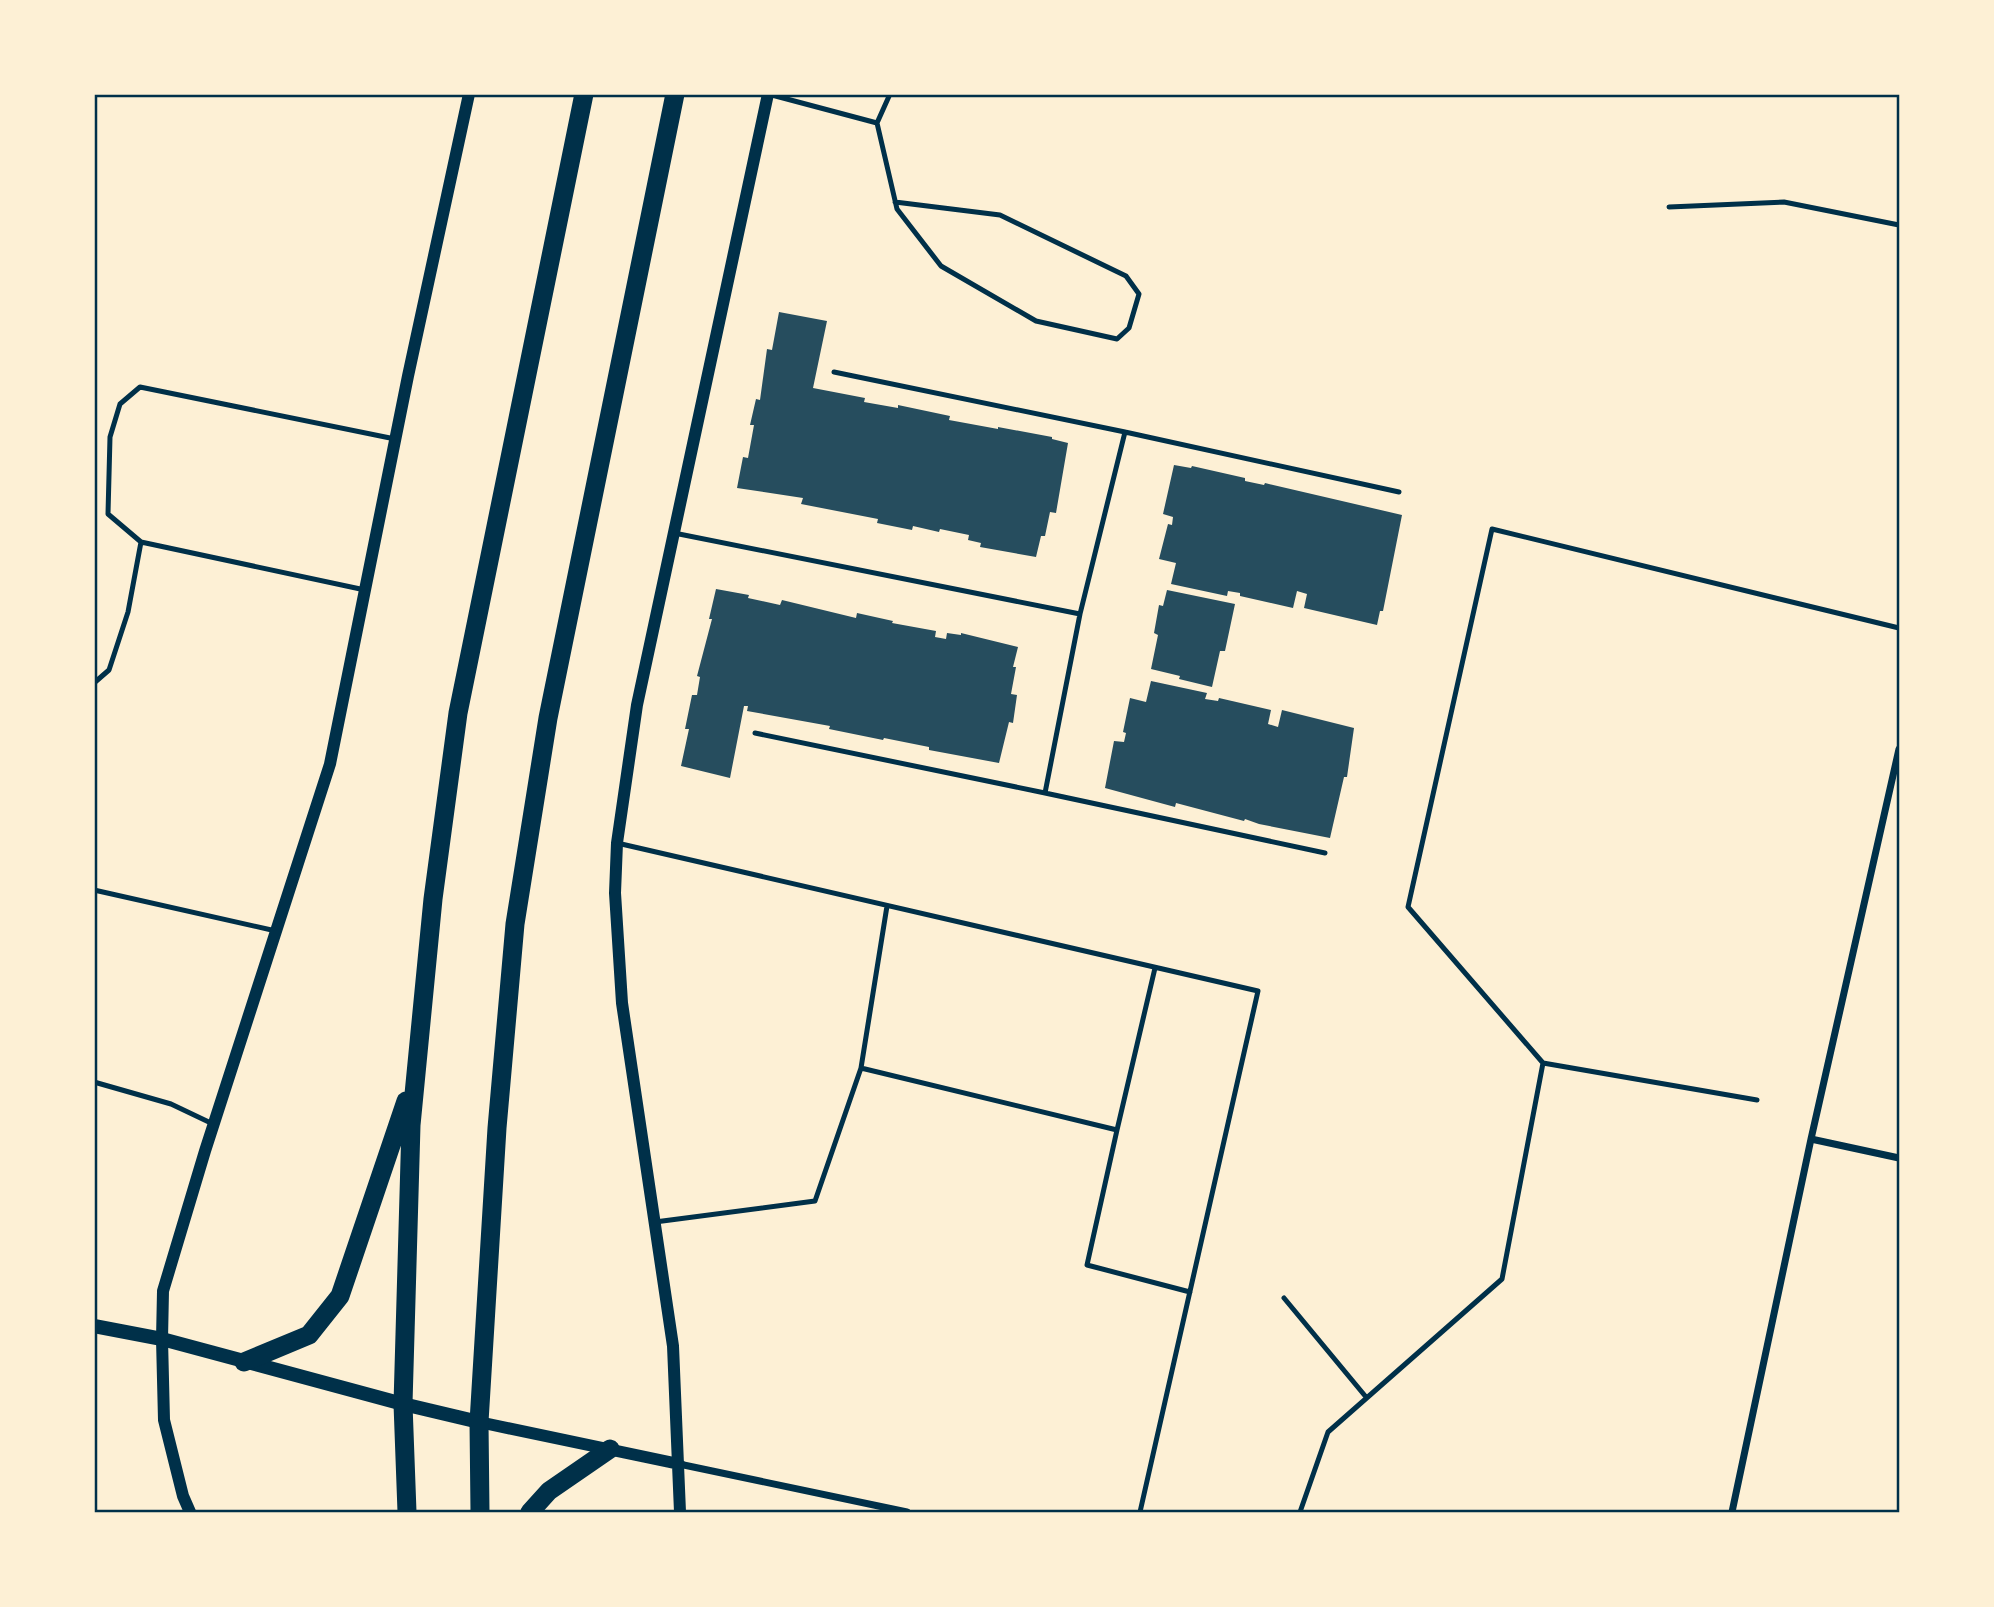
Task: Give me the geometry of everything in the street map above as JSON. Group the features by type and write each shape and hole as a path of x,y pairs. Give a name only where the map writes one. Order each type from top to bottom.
{"highway":[{"path":"407,1513 402,1404 411,1125 433,899 458,713 584,94"},
{"path":"480,1513 480,1422 497,1128 515,924 548,718 676,94"},
{"path":"244,1362 309,1335 340,1296 415,1073"},
{"path":"530,1513 549,1491 610,1449"}],"main road":[{"path":"94,1326 162,1339 402,1404 480,1422"}],"street":[{"path":"190,1513 183,1496 164,1420 163,1291 330,764 395,439 469,94"},
{"path":"680,1513 674,1346 622,1003 616,917 617,843 637,705 768,94"},
{"path":"1732,1513 1811,1139 1899,749"},
{"path":"1811,1139 1899,1158"},
{"path":"480,1422 906,1513"}],"lane":[{"path":"768,94 877,122"},
{"path":"890,94 877,122 895,202 897,209 941,266 1036,321 1117,339 1129,328 1139,294 1126,276 1000,215 895,202"},
{"path":"1669,207 1784,202 1899,225"},
{"path":"834,372 1399,492"},
{"path":"365,590 141,541 108,514 110,438 120,404 140,387 395,439"},
{"path":"1045,793 1080,614 1125,432"},
{"path":"1757,1100 1543,1063 1408,907 1492,529 1899,628"},
{"path":"674,533 1080,614"},
{"path":"94,683 109,670 128,612 141,541"},
{"path":"755,733 1325,853"},
{"path":"617,843 1258,991 1140,1513"},
{"path":"94,890 276,931"},
{"path":"655,1222 815,1201 861,1068 887,906"},
{"path":"1155,968 1087,1265 1190,1292"},
{"path":"1300,1513 1328,1432 1502,1279 1543,1063"},
{"path":"861,1068 1117,1130"},
{"path":"94,1082 171,1104 214,1125"},
{"path":"1284,1298 1366,1397"}],"building":[{"path":"779,312 827,321 813,388 865,398 864,402 898,408 898,405 950,416 949,420 1052,437 1068,443 1056,513 1050,512 1045,536 1041,536 1036,557 980,547 981,543 968,540 969,535 913,526 912,530 877,523 878,519 801,504 803,498 737,488 743,457 748,458 754,425 750,425 756,399 760,400 767,349 772,350"},
{"path":"1174,465 1192,466 1245,478 1245,481 1265,483 1402,515 1383,611 1380,611 1377,625 1304,608 1307,594 1297,591 1293,608 1240,596 1240,593 1228,591 1227,596 1171,584 1176,563 1159,559 1168,524 1172,525 1173,517 1163,514"},
{"path":"716,589 749,595 748,598 780,605 782,600 856,618 857,613 936,631 935,637 946,639 947,633 961,633 1018,647 1011,694 1017,695 1013,723 1009,722 999,763 747,711 748,706 744,706 730,778 681,766 689,729 685,729 692,695 697,695 700,677 697,676 712,619 709,619"},
{"path":"1167,590 1235,604 1225,651 1220,651 1212,687 1151,669 1158,635 1154,633 1159,605 1163,606"},
{"path":"1151,681 1207,693 1205,699 1218,701 1219,698 1271,710 1268,724 1278,727 1282,710 1354,728 1347,777 1344,777 1330,838 1245,819 1244,821 1176,803 1175,807 1105,788 1114,741 1124,742 1126,733 1123,732 1130,698 1146,702"}]}
